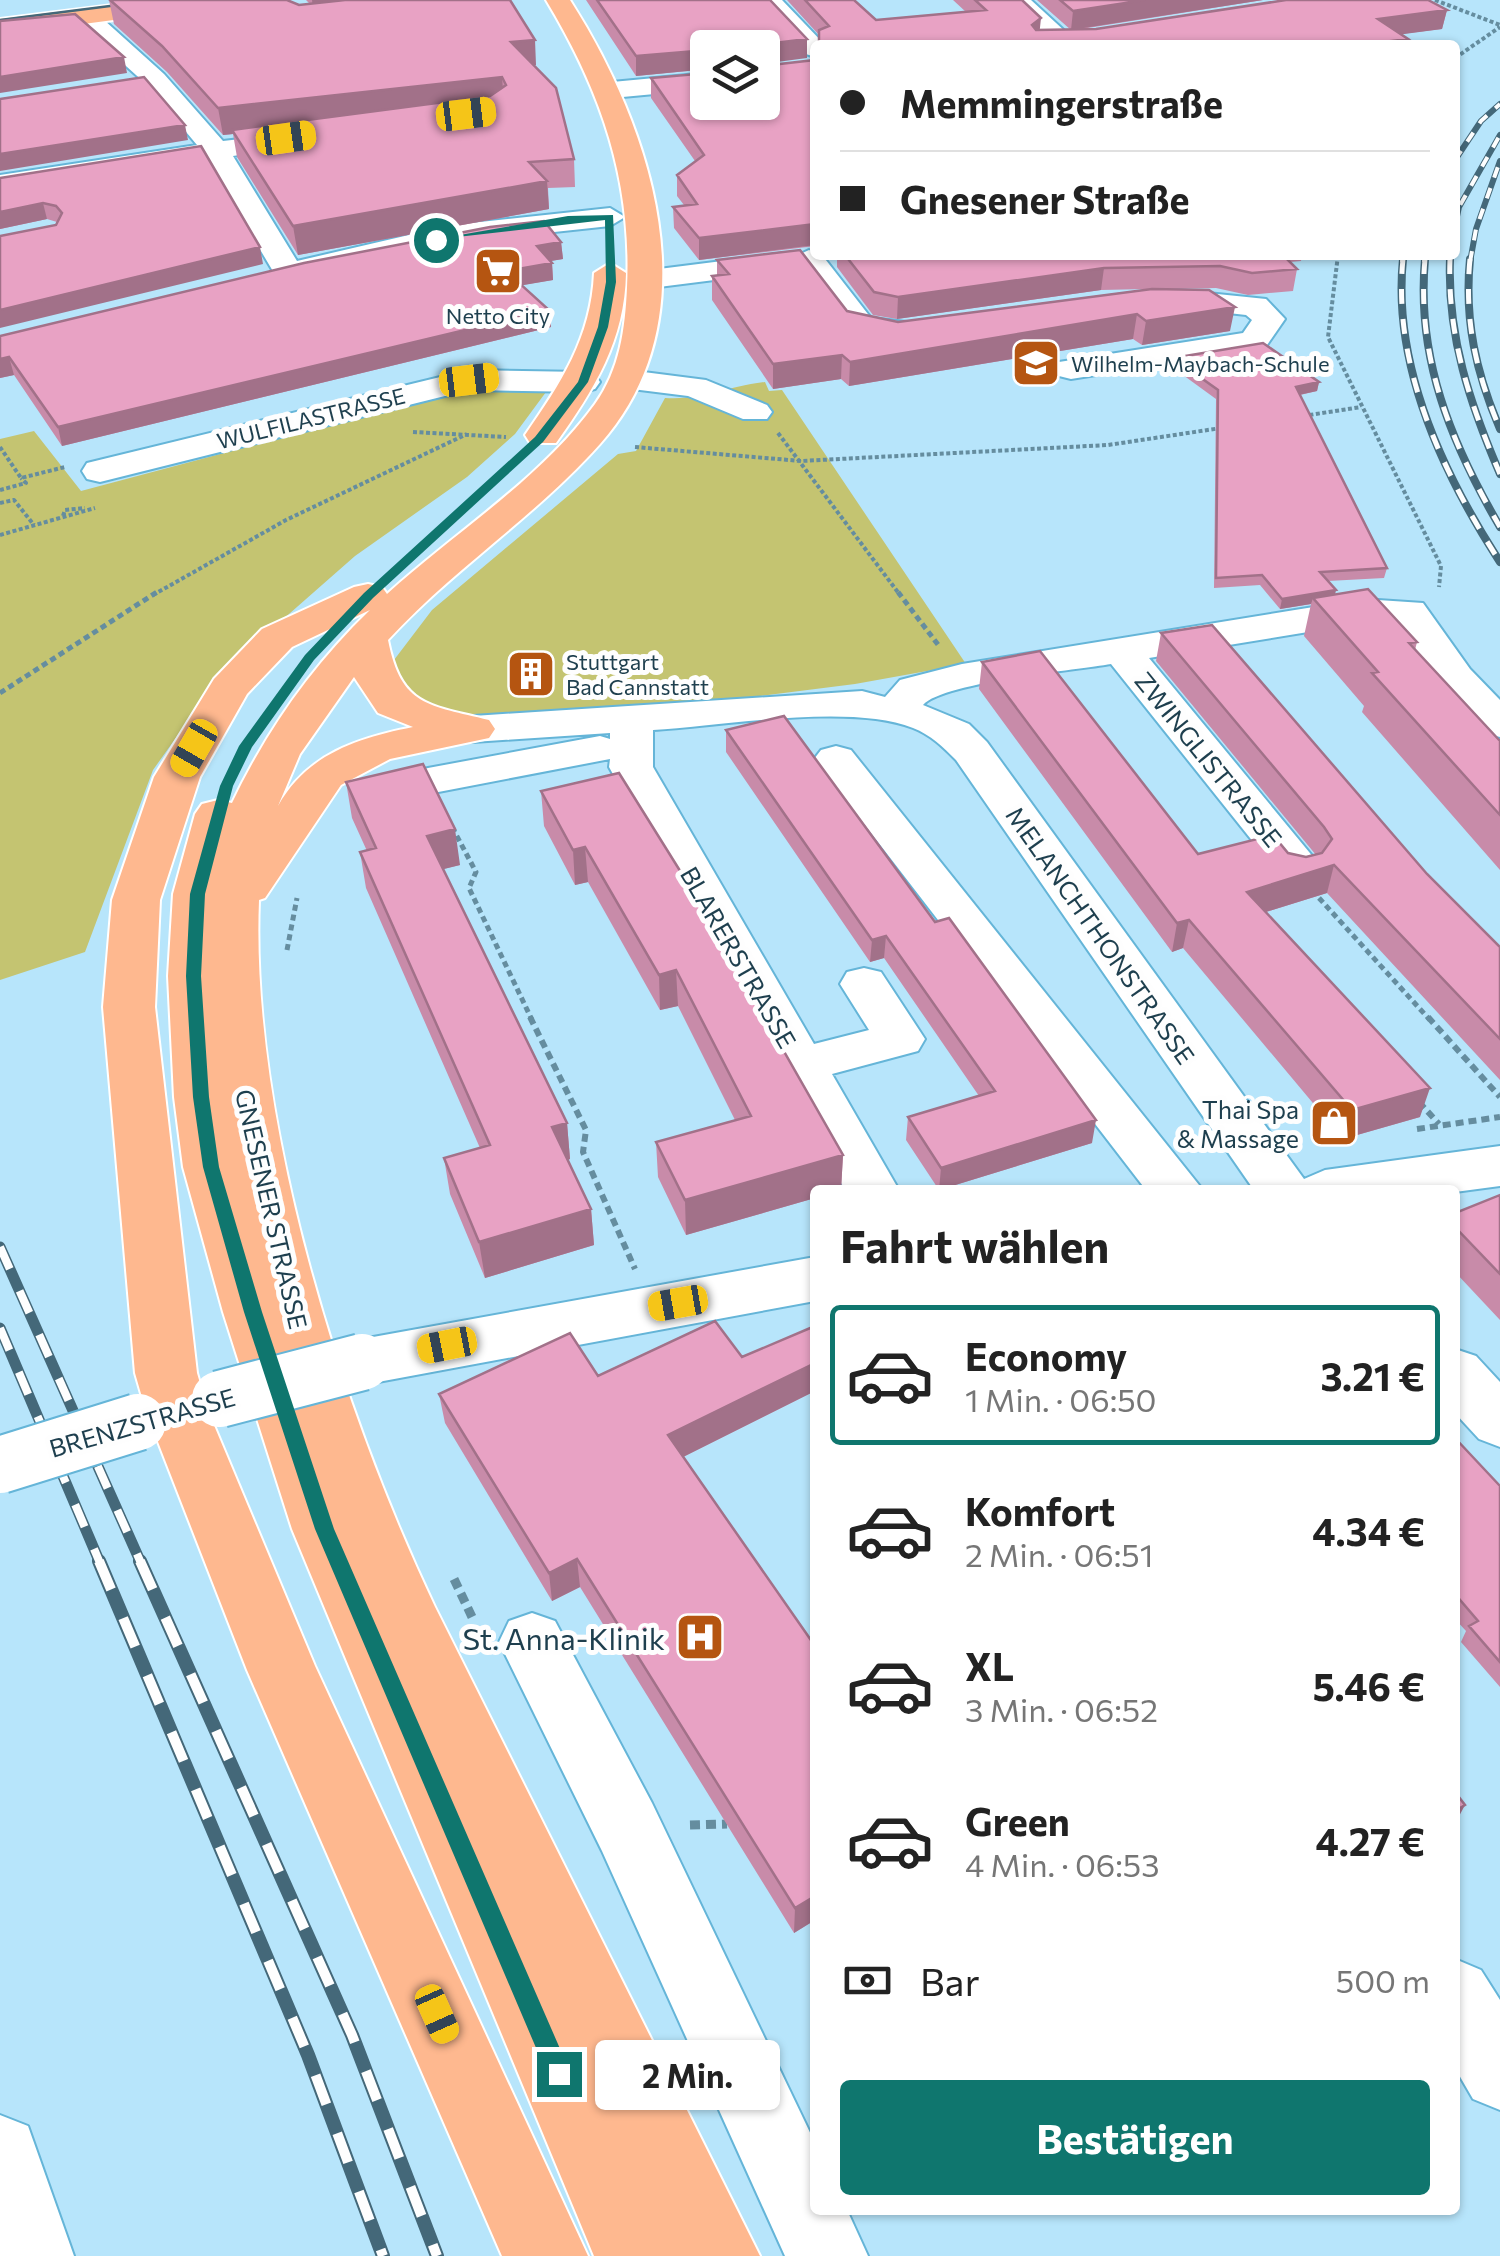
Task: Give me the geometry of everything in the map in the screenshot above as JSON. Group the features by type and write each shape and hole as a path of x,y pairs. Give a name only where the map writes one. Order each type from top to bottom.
{"main road":[{"path":"0,27 212,0"},
{"name":"GNESENER STRASSE","path":"558,0 612,90 622,116 645,217 640,330 628,380 608,410 541,480 400,600 367,616 270,765 240,858 268,897 234,974 245,1102 298,1327 348,1479 396,1596 717,2256"},
{"name":"GNESENER STRASSE","path":"604,181 610,217 611,282 603,327 583,382 539,440 367,616 310,658 264,718 226,786 208,846 198,894 194,976 201,1097 211,1167 253,1312 324,1529 637,2256"},
{"path":"473,729 420,716 376,688 367,616 277,638 229,688 176,778 136,900 129,1007 136,1108 166,1373 178,1411 282,1670 545,2256"},
{"path":"268,897 326,775 377,748 473,729"}],"street":[{"path":"769,0 810,44"},
{"path":"1016,0 1063,40"},
{"path":"86,16 156,79 214,148 289,273"},
{"path":"116,86 156,79"},
{"path":"612,90 690,82"},
{"path":"0,184 330,132"},
{"path":"250,282 368,251 538,223 610,217"},
{"path":"643,280 810,259"},
{"path":"826,260 860,326 897,333 935,328"},
{"path":"1071,369 1254,341 1269,320 1255,306 1162,296 1124,302"},
{"name":"WULFILASTRASSE","path":"100,471 469,380 583,382"},
{"path":"628,380 694,387 755,412"},
{"path":"896,710 916,689 962,676 1363,610 1409,611 1455,678 1500,724"},
{"name":"ZWINGLISTRASSE","path":"1121,650 1304,878"},
{"name":"MELANCHTHONSTRASSE","path":"632,743 832,703 896,710 954,733 972,751 1099,936 1279,1185"},
{"path":"473,729 632,743"},
{"path":"428,782 632,743"},
{"name":"BLARERSTRASSE","path":"632,743 800,1065 869,1185"},
{"path":"836,758 1172,1185"},
{"path":"800,1065 900,1039 864,984"},
{"path":"1361,1185 1500,1166"},
{"name":"BRENZSTRASSE","path":"0,1464 362,1362 810,1280"},
{"path":"1460,1378 1500,1422"},
{"path":"532,1642 627,1827 827,2256"},
{"path":"1460,2004 1500,2072"},
{"path":"0,2154 32,2256"}],"path":[{"path":"1435,0 1500,26"},
{"path":"1460,54 1500,26"},
{"path":"1337,260 1328,337 1441,566 1439,587 1409,611"},
{"path":"1303,416 1361,407"},
{"path":"635,447 801,461 1108,445 1225,428"},
{"path":"408,432 513,438"},
{"path":"0,692 266,528 378,472 468,434"},
{"path":"0,447 26,483 0,490"},
{"path":"22,478 92,460 100,471"},
{"path":"801,461 962,676"},
{"path":"0,503 14,500 34,525"},
{"path":"0,535 79,509"},
{"path":"428,782 476,872 469,888 477,909 586,1130 582,1152 653,1308"},
{"path":"443,832 454,829"},
{"path":"1304,878 1500,1097"},
{"path":"268,897 286,960"},
{"path":"465,912 477,909"},
{"path":"508,1002 520,999"},
{"path":"1406,1088 1439,1124"},
{"path":"557,1102 569,1098"},
{"path":"588,1199 602,1194"}],"shaded area":[{"path":"765,382 769,391 782,390 966,664 855,684 703,703 503,717 446,714 392,685 394,660 432,610 618,454 636,451 665,398 693,397"},
{"path":"498,386 546,392 515,434 467,477 355,556 222,673 153,770 85,952 0,980 0,439 34,431 81,491 454,392"}],"building":[{"path":"110,0 287,0 299,5 345,0 510,0 535,40 511,42 556,88 574,159 529,162 547,181 293,226 232,130 490,96 506,85 502,77 218,108 162,46"},
{"path":"597,0 770,0 807,39 780,42 780,30 690,30 690,52 636,56"},
{"path":"805,0 854,0 876,20 986,10 975,0 1022,0 1041,18 1032,25 1036,30 1096,29 1286,0 1428,0 1447,10 1378,19 1408,39 1400,40 819,40 819,30 829,26"},
{"path":"1060,0 1145,0 1073,11"},
{"path":"75,14 124,57 0,77 0,21"},
{"path":"810,61 810,225 699,238 673,207 697,204 677,175 704,155 651,78 690,75 690,120 780,120 780,64"},
{"path":"144,77 185,125 0,154 0,99"},
{"path":"201,146 260,247 0,310 0,236 56,225 62,213 56,206 43,203 0,212 0,178"},
{"path":"544,221 561,242 537,246 552,263 506,271 549,310 58,427 9,357 0,359 0,336 304,263 490,227"},
{"path":"800,250 847,311 898,322 1152,289 1209,290 1235,307 1146,321 1137,314 850,362 842,355 773,364 712,276 729,274 717,260"},
{"path":"849,260 1288,260 1297,269 1252,273 1220,266 1104,268 898,297 874,292"},
{"path":"1263,343 1319,382 1296,387 1387,568 1320,572 1336,590 1282,599 1262,575 1216,578 1218,390 1173,358"},
{"path":"1368,589 1417,642 1409,643 1500,741 1500,815 1372,673 1378,672 1313,598"},
{"path":"1212,625 1427,874 1500,947 1500,1039 1334,865 1247,892 1430,1088 1352,1110 1189,920 1177,923 982,662 1040,651 1198,854 1273,835 1288,853 1306,857 1322,853 1332,839 1324,827 1161,633"},
{"path":"784,716 935,922 949,918 1096,1120 941,1168 908,1117 995,1091 886,936 872,940 726,730"},
{"path":"423,764 455,829 427,836 567,1123 552,1127 591,1209 479,1242 444,1158 490,1145 360,852 376,848 346,782"},
{"path":"619,773 692,890 843,1155 685,1200 656,1142 751,1116 676,970 659,975 585,847 573,850 541,791"},
{"path":"1500,1195 1500,1274 1460,1232 1460,1211"},
{"name":"St. Anna-Klinik","path":"715,1321 742,1357 810,1328 810,1365 668,1435 810,1639 810,1899 795,1908 577,1559 549,1573 439,1394 570,1333 598,1376"},
{"path":"1460,1443 1500,1486 1500,1662 1469,1626 1478,1621 1460,1600"}],"tram line":[{"path":"0,20 157,0"}],"railway":[{"path":"1460,152 1481,121 1500,104"},
{"path":"1460,205 1500,135"},
{"path":"1470,262 1476,229 1500,161"},
{"path":"1470,259 1469,303 1474,346 1500,429"},
{"path":"1403,260 1406,339 1426,418 1459,493 1500,562"},
{"path":"1425,260 1426,331 1441,399 1466,464 1500,527"},
{"path":"1450,260 1452,315 1463,369 1500,474"},
{"path":"0,1247 141,1563"},
{"path":"0,1328 100,1563"},
{"path":"99,1561 308,2055 383,2256"},
{"path":"140,1561 352,2035 437,2256"}],"place":[{"name":"Netto City","path":"498,271"},
{"name":"Wilhelm-Maybach-Schule","path":"1036,363"},
{"name":"Stuttgart Bad Cannstatt","path":"531,674"},
{"name":"Thai Spa & Massage","path":"1334,1123"},
{"name":"St. Anna-Klinik","path":"700,1637"}],"route":[{"path":"436,240 568,219 610,217 611,282 603,327 583,382 539,440 368,596 310,658 246,746 226,786 198,894 194,976 201,1097 211,1167 253,1312 324,1529 559,2074"}]}
